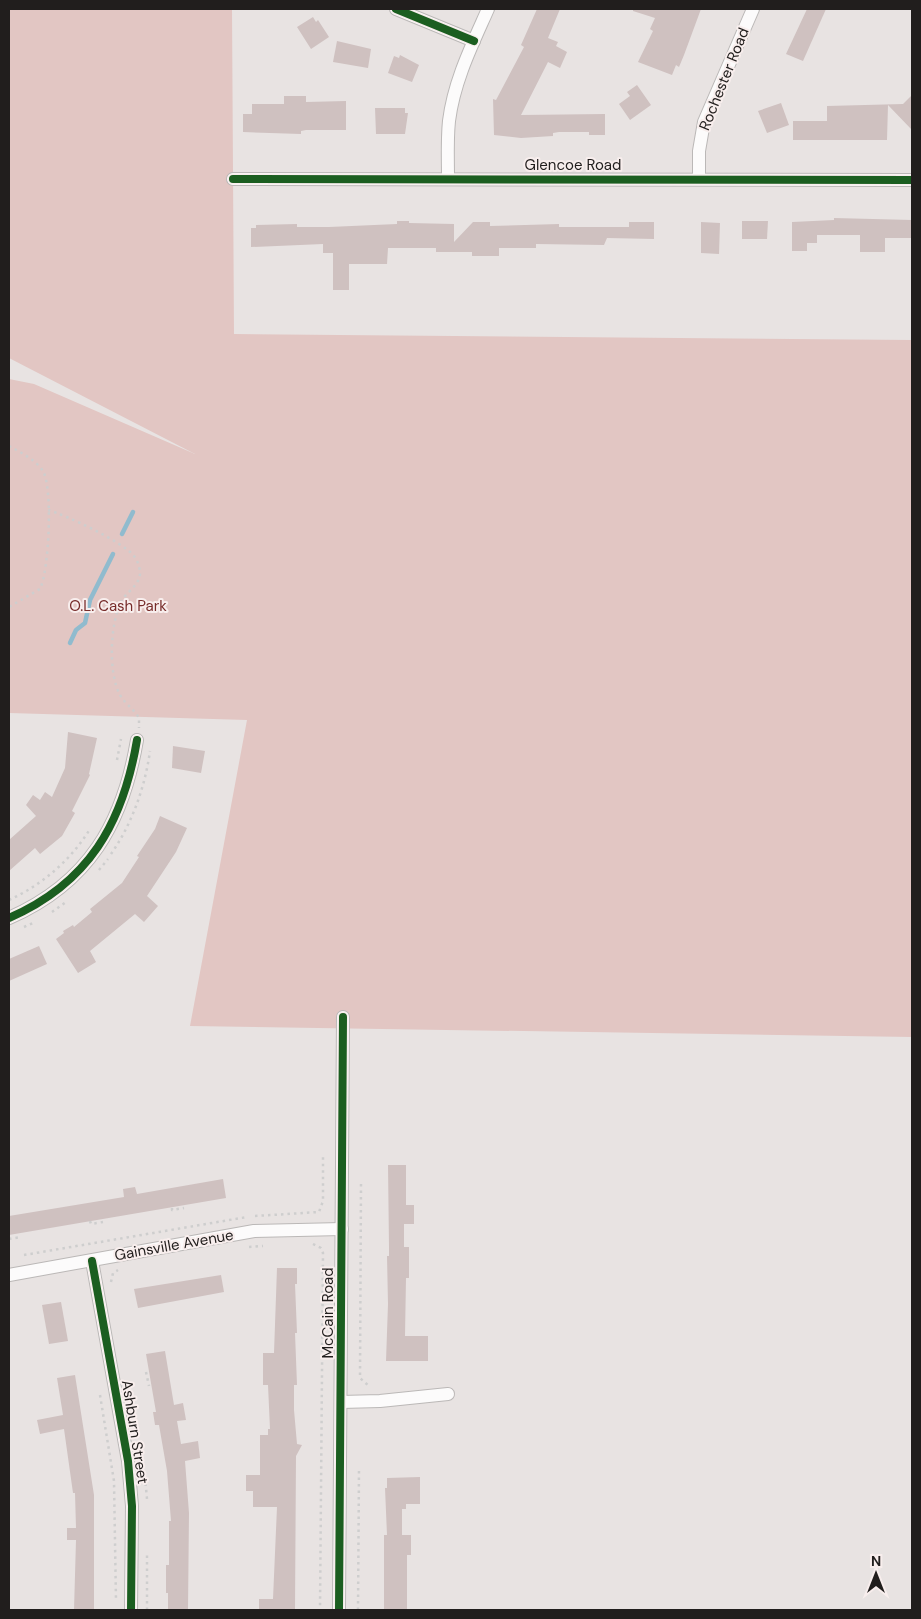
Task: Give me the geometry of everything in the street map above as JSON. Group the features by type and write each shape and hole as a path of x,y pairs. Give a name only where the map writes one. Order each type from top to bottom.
{"street":[{"path":"396,9 474,41"},
{"path":"448,178 448,138 453,101 474,41 488,9"},
{"name":"Rochester Road","path":"699,179 699,151 704,122 753,9"},
{"name":"Glencoe Road","path":"234,179 912,180"},
{"path":"9,918 54,893 98,847 122,804 131,774 137,740"},
{"name":"McCain Road","path":"339,1610 343,1017"},
{"name":"Gainsville Avenue","path":"9,1275 254,1231 342,1230"},
{"name":"Ashburn Street","path":"92,1261 128,1461 132,1506 131,1610"},
{"path":"341,1402 380,1401 448,1394"}],"path":[{"path":"9,446 36,463 43,471 47,482 48,510 47,566 44,581 40,589 9,608"},
{"path":"48,510 66,515 116,543 134,555 139,564 137,581 121,602 115,619 112,656 115,683 121,697 139,718 137,740"},
{"path":"117,764 121,739"},
{"path":"9,900 36,885 59,866 76,849 93,825"},
{"path":"24,1255 228,1219 319,1212 323,1201 323,1154"},
{"path":"361,1184 360,1378 367,1386 374,1386"},
{"path":"172,1208 172,1210 184,1208"},
{"path":"90,1221 91,1224 103,1222"},
{"path":"9,1239 21,1237"},
{"path":"311,1244 317,1245 323,1253 320,1610"},
{"path":"245,1248 265,1246"},
{"path":"112,1287 113,1273 125,1268"},
{"path":"146,1372 149,1386"},
{"path":"100,1395 115,1493 116,1610"},
{"path":"358,1610 359,1469"},
{"path":"144,1471 147,1502"},
{"path":"147,1546 147,1610"}],"green space":[{"name":"O.L. Cash Park","path":"9,9 232,9 234,334 912,340 912,1037 190,1026 247,720 9,713 9,379 34,384 195,454 9,358"}],"building":[{"path":"537,9 560,9 548,38 558,42 556,46 567,52 560,68 548,62 521,115 605,114 605,135 589,135 589,132 559,132 553,133 553,136 521,138 494,135 493,99 496,100 524,47 521,45"},
{"path":"633,9 701,9 679,67 676,65 672,75 638,62 653,31 650,29 655,18 633,11"},
{"path":"807,9 826,9 803,61 786,54"},
{"path":"313,17 316,22 318,20 329,37 311,49 297,27"},
{"path":"337,41 371,49 368,68 333,62"},
{"path":"400,55 419,65 412,82 388,73 394,56 399,58"},
{"path":"637,85 651,105 630,120 619,104 630,96 627,92"},
{"path":"912,95 912,130 888,105 887,140 793,140 793,121 827,121 827,106 903,104"},
{"path":"284,96 306,96 306,102 346,101 346,130 306,130 301,131 301,134 243,132 243,114 252,114 252,104 284,104"},
{"path":"781,103 789,125 767,133 758,111"},
{"path":"375,108 405,108 405,113 408,113 405,134 376,134"},
{"path":"834,218 912,220 912,238 885,238 885,252 860,252 860,235 817,235 817,243 807,243 807,251 792,251 792,222 834,220"},
{"path":"397,221 454,224 454,242 473,222 490,222 490,226 559,224 559,227 629,227 629,222 654,222 654,239 607,238 604,245 536,244 536,248 499,248 499,256 472,256 472,252 436,252 436,248 388,248 387,264 349,264 349,290 333,290 333,253 323,253 323,244 251,247 251,228 256,228 256,225 297,224 297,227 329,227 397,224"},
{"path":"742,221 768,221 767,239 742,239"},
{"path":"701,222 720,223 719,254 701,253"},
{"path":"68,732 97,738 90,775 72,811 75,813 62,836 40,854 35,848 9,871 9,840 36,816 26,805 33,795 40,800 45,792 52,797 65,768"},
{"path":"173,746 205,751 201,773 172,768"},
{"path":"160,816 187,828 176,852 147,896 158,906 144,922 135,914 90,951 96,962 78,973 56,939 64,933 63,931 73,925 74,927 92,912 90,909 122,883 155,829"},
{"path":"39,946 47,964 9,981 9,959"},
{"path":"388,1165 406,1165 406,1205 414,1205 414,1224 404,1224 404,1247 409,1247 409,1278 406,1278 405,1336 428,1336 428,1361 386,1361 387,1256 389,1256"},
{"path":"223,1179 226,1198 9,1235 9,1216 124,1197 123,1189 135,1187 137,1194"},
{"path":"277,1268 297,1268 297,1284 295,1284 297,1333 295,1333 297,1385 294,1385 294,1410 297,1444 302,1445 296,1456 295,1610 259,1610 259,1599 273,1599 277,1507 253,1507 253,1491 246,1491 246,1475 260,1475 260,1435 268,1435 268,1429 270,1429 268,1385 263,1385 263,1353 274,1353"},
{"path":"221,1275 224,1292 138,1308 134,1289"},
{"path":"61,1302 68,1341 49,1344 42,1305"},
{"path":"165,1351 174,1405 183,1403 186,1420 177,1421 181,1444 198,1441 200,1458 185,1461 189,1513 188,1610 168,1610 168,1593 166,1593 166,1565 169,1565 169,1521 171,1521 167,1471 159,1425 155,1425 153,1412 156,1412 146,1354"},
{"path":"75,1375 94,1495 94,1610 74,1610 76,1540 67,1540 67,1528 76,1528 75,1493 73,1493 64,1429 40,1434 37,1420 63,1415 57,1378"},
{"path":"420,1477 420,1504 406,1504 406,1509 402,1509 402,1535 411,1535 411,1555 407,1555 407,1610 384,1610 384,1535 387,1535 385,1488 387,1488 387,1478"}],"waterway":[{"path":"122,534 133,512"},
{"path":"70,643 76,630 85,623 90,600 113,554"}],"cycle path":[{"path":"396,9 474,41"},
{"path":"233,179 912,180"},
{"path":"9,918 37,904 61,887 81,868 98,847 111,824 122,798 131,770 137,740"},
{"path":"339,1610 343,1017"},
{"path":"92,1261 128,1461 132,1506 131,1610"}]}
